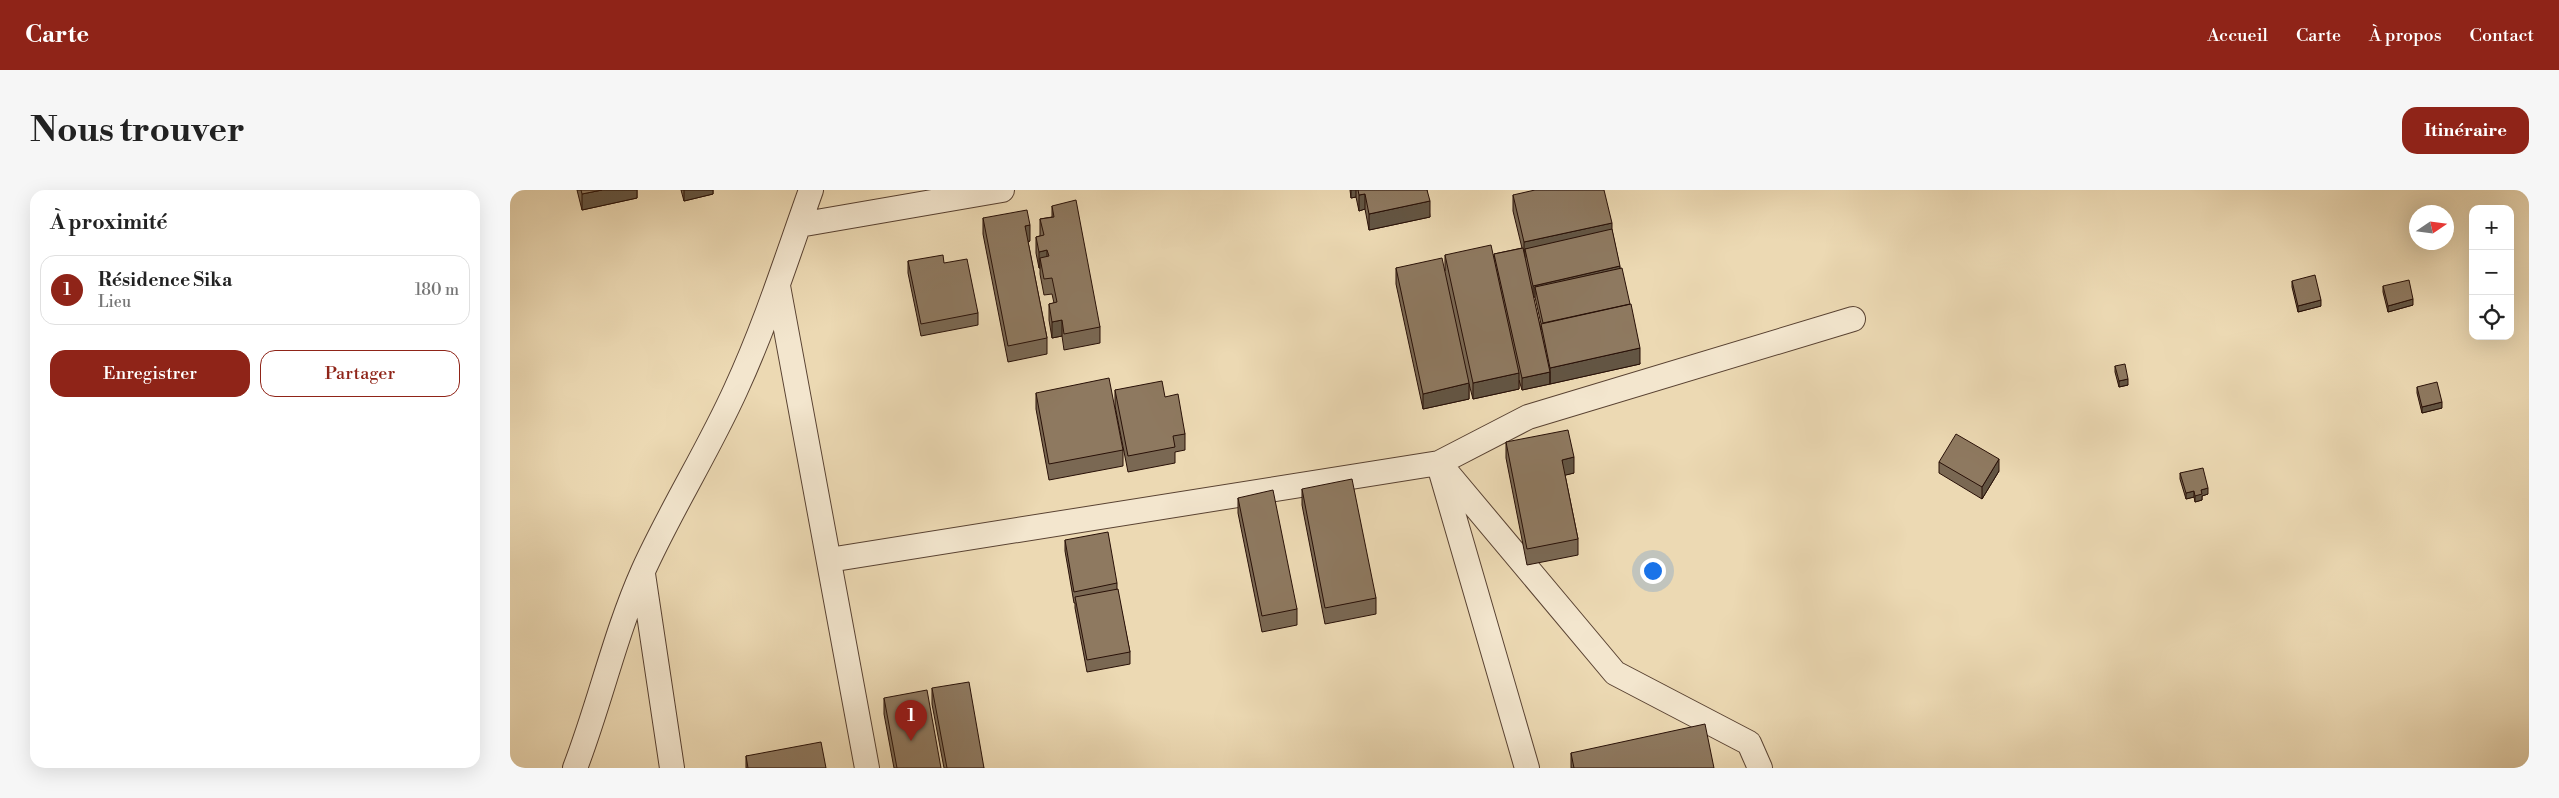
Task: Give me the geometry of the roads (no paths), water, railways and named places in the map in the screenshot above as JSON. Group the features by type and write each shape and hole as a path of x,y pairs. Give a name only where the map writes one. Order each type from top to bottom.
{"street":[{"path":"575,768 642,573 736,390 778,286 811,190"},
{"path":"798,224 1002,190"},
{"path":"778,286 867,768"},
{"path":"829,560 1439,463 1528,417 1853,319"},
{"path":"1439,463 1527,768"},
{"path":"1439,463 1615,673 1749,743 1760,768"},
{"path":"642,573 672,768"}],"place":[{"name":"Résidence Sika","path":"911,741"}]}
